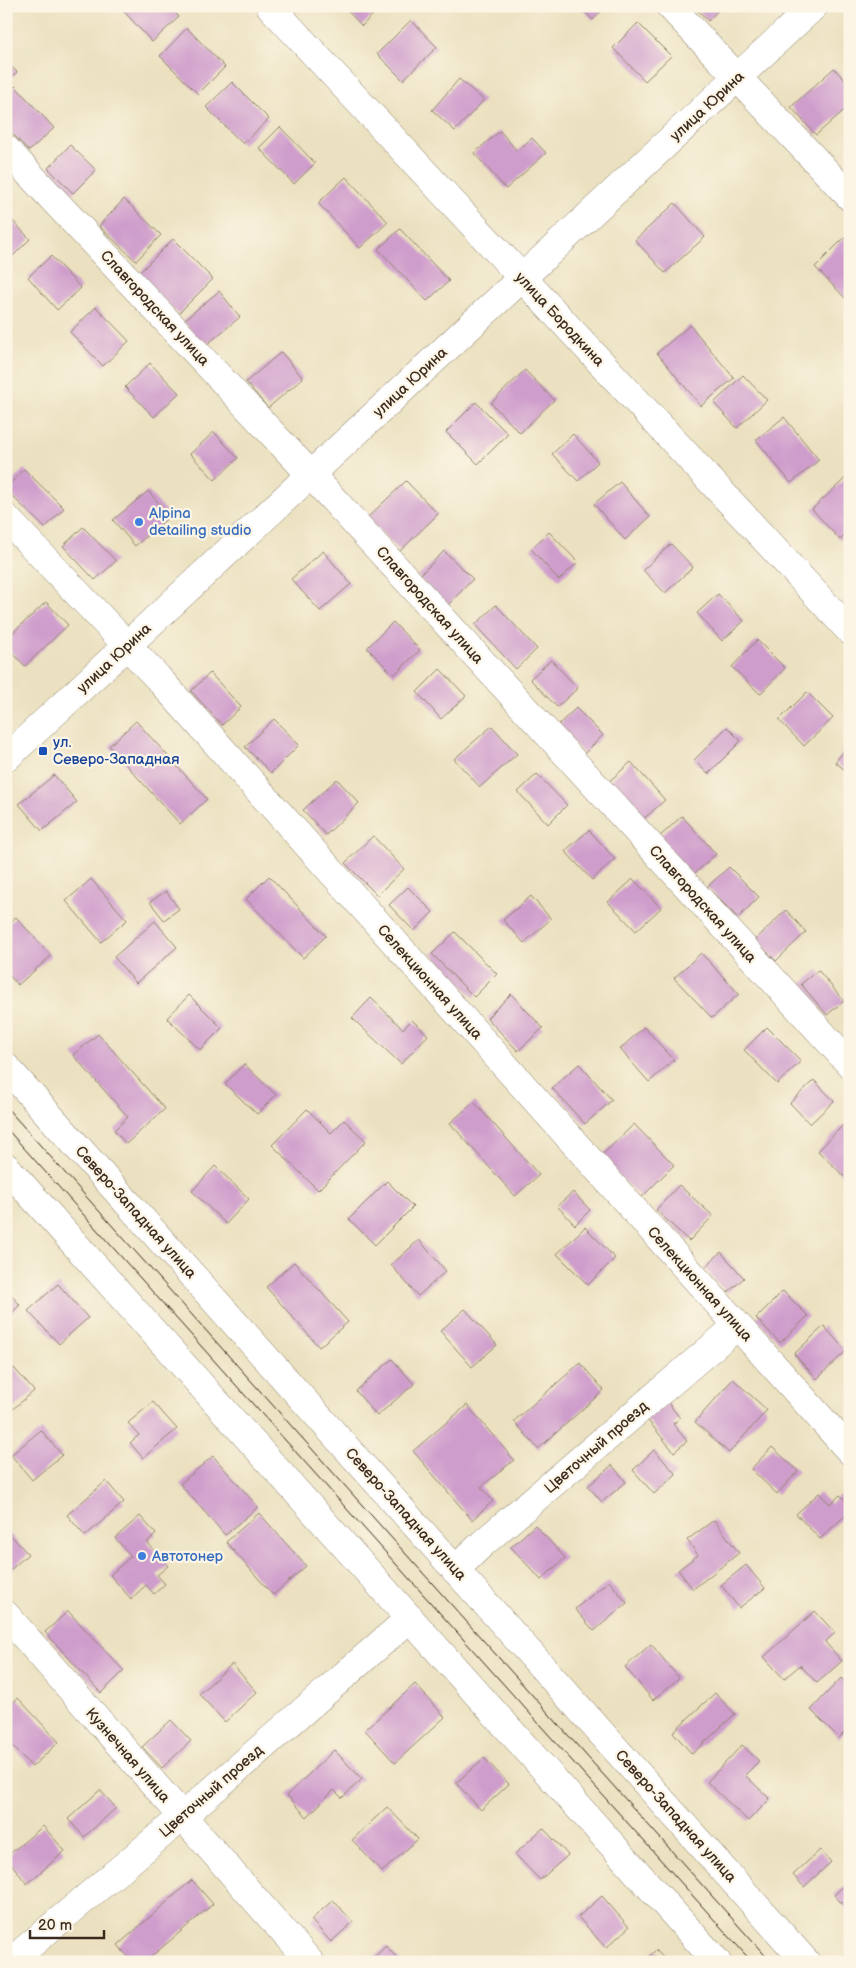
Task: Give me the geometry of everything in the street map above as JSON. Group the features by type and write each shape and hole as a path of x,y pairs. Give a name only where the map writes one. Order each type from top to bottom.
{"street":[{"name":"улица Бородкина","path":"270,6 850,631"},
{"path":"670,6 850,198"},
{"name":"улица Юрина","path":"6,758 814,6"},
{"name":"Славгородская улица","path":"6,149 311,475 850,1064"},
{"name":"Селекционная улица","path":"6,518 158,678 850,1451"},
{"name":"Северо-Западная улица","path":"6,1067 806,1962"},
{"path":"6,1168 717,1962"},
{"name":"Цветочный проезд","path":"455,1570 737,1326"},
{"name":"Кузнечная улица","path":"6,1615 310,1962"},
{"name":"Цветочный проезд","path":"10,1962 182,1817 410,1618"}],"building":[{"path":"119,6 169,6 179,17 152,42"},
{"path":"343,6 381,6 362,26"},
{"path":"579,6 606,6 593,20"},
{"path":"694,6 722,6 708,21"},
{"path":"411,20 437,47 403,80 377,54"},
{"path":"638,23 671,56 645,81 613,48"},
{"path":"187,28 225,67 198,94 160,56"},
{"path":"6,62 17,72 6,83"},
{"path":"834,68 850,86 850,105 816,135 791,107"},
{"path":"459,79 484,100 455,131 432,110"},
{"path":"232,82 269,119 243,144 206,107"},
{"path":"15,86 54,128 29,151 6,127 6,95"},
{"path":"280,127 315,163 294,184 259,148"},
{"path":"500,131 517,151 532,138 546,153 506,189 474,153"},
{"path":"70,145 96,170 73,193 48,168"},
{"path":"346,177 388,222 360,248 318,203"},
{"path":"124,199 161,235 136,261 99,226"},
{"path":"675,203 705,237 665,273 635,240"},
{"path":"9,217 30,239 10,259 6,256 6,219"},
{"path":"400,229 449,281 427,301 378,249"},
{"path":"844,238 850,243 850,303 815,267"},
{"path":"173,239 213,279 178,314 138,274"},
{"path":"51,256 81,288 57,310 28,277"},
{"path":"219,291 240,317 205,346 183,321"},
{"path":"96,307 129,341 103,366 70,332"},
{"path":"690,325 734,378 701,406 657,353"},
{"path":"281,352 303,378 268,408 246,382"},
{"path":"150,363 179,393 154,417 125,387"},
{"path":"525,370 554,400 520,433 491,403"},
{"path":"743,375 767,400 737,428 714,403"},
{"path":"476,402 508,434 478,464 446,432"},
{"path":"784,417 819,460 791,483 756,440"},
{"path":"214,432 238,458 215,480 190,454"},
{"path":"573,434 598,462 578,481 552,454"},
{"path":"24,469 64,508 45,528 6,490"},
{"path":"850,474 850,531 840,540 812,509"},
{"path":"406,481 438,514 400,551 367,518"},
{"path":"620,482 650,517 625,540 594,504"},
{"path":"148,491 170,516 135,546 113,520"},
{"path":"83,527 116,561 95,580 63,546"},
{"path":"549,532 578,562 559,580 531,549"},
{"path":"671,544 693,567 665,593 643,570"},
{"path":"323,551 351,584 320,611 291,579"},
{"path":"444,551 473,579 447,606 418,577"},
{"path":"718,594 744,621 722,641 697,613"},
{"path":"46,602 68,625 25,666 6,646 6,639"},
{"path":"496,605 537,649 516,669 475,625"},
{"path":"393,622 420,650 394,675 367,648"},
{"path":"757,640 785,668 760,694 732,667"},
{"path":"551,660 578,688 557,707 530,679"},
{"path":"440,669 466,696 441,719 417,692"},
{"path":"210,673 241,707 222,725 191,691"},
{"path":"807,692 833,718 804,746 779,720"},
{"path":"576,708 603,735 584,754 557,726"},
{"path":"274,719 299,745 271,773 245,747"},
{"path":"136,721 207,799 180,824 109,746"},
{"path":"492,726 517,754 480,787 454,759"},
{"path":"727,727 741,741 708,774 694,760"},
{"path":"850,744 850,774 835,762"},
{"path":"631,762 665,800 639,823 605,785"},
{"path":"537,774 567,805 548,824 518,792"},
{"path":"54,775 77,802 42,831 19,804"},
{"path":"337,779 359,803 326,835 303,810"},
{"path":"682,816 716,854 692,876 657,839"},
{"path":"589,830 615,859 592,880 565,851"},
{"path":"373,836 404,869 377,895 345,863"},
{"path":"729,867 759,897 738,918 707,887"},
{"path":"269,876 326,936 303,958 246,899"},
{"path":"91,879 127,920 101,942 66,901"},
{"path":"633,879 661,908 636,931 608,902"},
{"path":"408,887 433,912 414,931 389,905"},
{"path":"166,891 179,909 164,920 150,902"},
{"path":"531,896 551,919 524,943 503,920"},
{"path":"786,910 806,932 776,961 755,940"},
{"path":"16,917 51,956 18,985 6,972 6,921 9,923"},
{"path":"155,921 177,947 136,983 114,957"},
{"path":"455,932 497,974 474,997 432,954"},
{"path":"701,953 739,994 712,1018 674,978"},
{"path":"818,970 844,1001 827,1015 801,984"},
{"path":"511,994 543,1028 518,1051 487,1018"},
{"path":"189,995 222,1028 200,1050 167,1018"},
{"path":"371,998 403,1029 412,1020 428,1035 401,1064 352,1018"},
{"path":"644,1027 674,1060 649,1082 620,1049"},
{"path":"767,1027 801,1061 777,1084 744,1050"},
{"path":"98,1034 165,1109 126,1144 114,1130 128,1117 73,1055"},
{"path":"244,1064 276,1095 257,1114 225,1084"},
{"path":"579,1064 612,1100 585,1124 552,1088"},
{"path":"814,1080 834,1101 810,1124 790,1103"},
{"path":"474,1102 539,1175 515,1196 450,1123"},
{"path":"307,1109 331,1133 344,1120 366,1141 318,1190 272,1145"},
{"path":"634,1124 674,1165 641,1198 600,1157"},
{"path":"843,1125 850,1132 850,1182 818,1151"},
{"path":"215,1166 249,1199 226,1224 192,1191"},
{"path":"387,1181 413,1207 375,1245 349,1219"},
{"path":"679,1185 713,1216 689,1241 656,1210"},
{"path":"573,1192 590,1210 575,1225 557,1206"},
{"path":"585,1227 615,1258 588,1285 557,1254"},
{"path":"419,1240 446,1271 418,1296 391,1265"},
{"path":"721,1252 744,1278 727,1293 704,1268"},
{"path":"294,1262 348,1322 319,1347 266,1287"},
{"path":"58,1284 88,1318 59,1344 28,1311"},
{"path":"6,1289 20,1305 6,1318"},
{"path":"783,1291 808,1316 780,1343 756,1318"},
{"path":"465,1309 497,1345 472,1367 440,1331"},
{"path":"824,1326 846,1351 817,1379 794,1354"},
{"path":"392,1359 414,1384 377,1416 356,1391"},
{"path":"580,1363 604,1390 538,1449 514,1421"},
{"path":"14,1368 34,1391 6,1415 6,1375"},
{"path":"733,1379 767,1410 729,1453 695,1422"},
{"path":"666,1400 680,1418 673,1424 687,1441 674,1452 645,1417"},
{"path":"153,1402 177,1429 143,1458 130,1443 139,1435 128,1423"},
{"path":"467,1405 514,1460 481,1487 493,1501 472,1520 413,1451"},
{"path":"41,1430 62,1455 32,1480 11,1455"},
{"path":"772,1447 798,1471 777,1494 751,1469"},
{"path":"654,1450 676,1474 654,1494 633,1470"},
{"path":"213,1456 258,1507 225,1535 180,1484"},
{"path":"612,1465 626,1482 602,1502 588,1486"},
{"path":"106,1481 124,1502 85,1536 67,1515"},
{"path":"819,1493 830,1504 840,1495 850,1505 850,1511 820,1539 796,1514"},
{"path":"259,1513 306,1566 273,1595 226,1542"},
{"path":"140,1516 156,1534 147,1542 168,1566 157,1575 165,1584 154,1594 146,1585 131,1599 110,1575 131,1556 115,1538"},
{"path":"714,1520 739,1553 693,1589 678,1570 698,1555 687,1540"},
{"path":"535,1525 565,1558 541,1580 511,1547"},
{"path":"6,1530 28,1554 6,1574"},
{"path":"746,1565 765,1588 739,1608 721,1585"},
{"path":"609,1581 627,1603 594,1631 575,1609"},
{"path":"68,1611 124,1671 101,1693 45,1632"},
{"path":"815,1611 835,1633 825,1642 842,1661 817,1683 800,1665 784,1679 764,1657"},
{"path":"651,1644 679,1678 653,1700 625,1667"},
{"path":"232,1664 257,1692 225,1722 199,1694"},
{"path":"841,1678 850,1687 850,1727 839,1738 811,1710"},
{"path":"415,1684 445,1717 395,1763 365,1730"},
{"path":"715,1693 735,1714 692,1754 673,1732"},
{"path":"18,1698 59,1742 32,1767 6,1739 6,1709"},
{"path":"171,1720 191,1741 162,1768 142,1747"},
{"path":"742,1745 759,1761 745,1775 770,1799 748,1821 707,1782"},
{"path":"334,1750 362,1779 342,1798 334,1790 307,1817 287,1795"},
{"path":"484,1758 509,1784 481,1810 456,1783"},
{"path":"100,1790 116,1808 84,1837 68,1819"},
{"path":"387,1807 418,1839 382,1872 352,1840"},
{"path":"43,1826 65,1851 27,1884 6,1857"},
{"path":"543,1828 568,1855 540,1880 515,1854"},
{"path":"820,1850 831,1862 804,1887 793,1875"},
{"path":"192,1880 213,1904 145,1962 132,1962 118,1945"},
{"path":"850,1880 850,1912 834,1895"},
{"path":"602,1896 629,1927 606,1948 578,1917"},
{"path":"333,1900 353,1922 331,1942 311,1920"},
{"path":"386,1946 401,1962 369,1962"},
{"path":"656,1950 667,1962 643,1962"}],"tram line":[{"path":"6,1107 771,1962"},
{"path":"6,1128 752,1962"}],"place":[{"name":"Alpina detailing studio","path":"139,522"},
{"name":"ул. Северо-Западная","path":"43,751"},
{"name":"Автотонер","path":"142,1556"}]}
